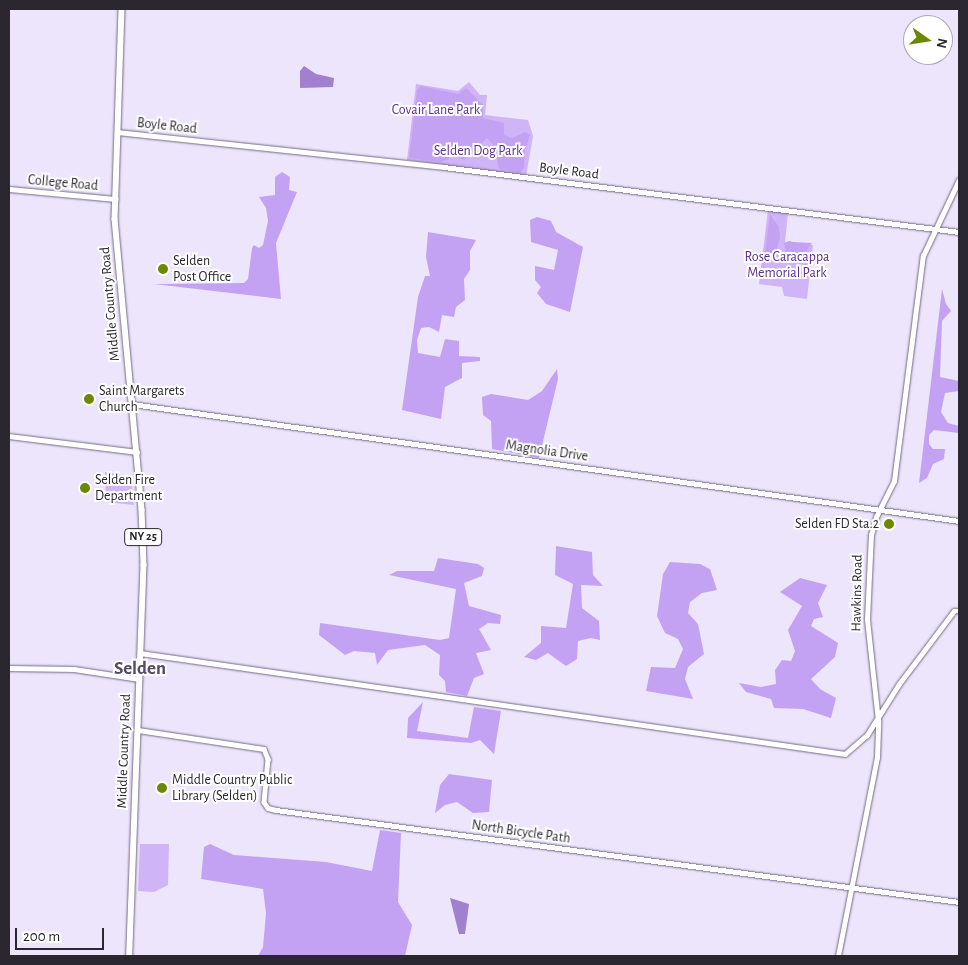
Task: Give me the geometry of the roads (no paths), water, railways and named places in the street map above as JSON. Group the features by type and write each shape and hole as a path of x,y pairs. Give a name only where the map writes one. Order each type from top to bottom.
{"main road":[{"name":"Middle Country Road","path":"122,9 116,132 116,199 137,452 143,558 130,956"}],"street":[{"name":"Boyle Road","path":"116,132 444,167 959,232"},
{"name":"Hawkins Road","path":"838,956 877,762 878,721 868,644 868,556 876,517 882,509 896,471 923,256 959,180"},
{"name":"College Road","path":"9,189 116,199"},
{"path":"929,241 946,230 943,217"},
{"path":"923,227 929,234 929,241"},
{"name":"Magnolia Drive","path":"132,404 959,521"},
{"path":"9,436 137,452"},
{"path":"886,499 892,511"},
{"path":"140,653 843,753 862,740 878,721 900,684 954,611 959,611"},
{"path":"9,668 74,669 139,678"},
{"name":"North Bicycle Path","path":"138,730 264,749 268,758 264,802 268,808 276,810 959,902"}],"place":[{"name":"Selden Post Office","path":"163,269"},
{"name":"Saint Margarets Church","path":"89,399"},
{"name":"Selden Fire Department","path":"85,488"},
{"name":"Selden FD Sta.2","path":"889,524"},
{"name":"Middle Country Public Library (Selden)","path":"162,788"}],"district":[{"name":"Selden","path":"140,669"}],"park label":[{"name":"Covair Lane Park","path":"436,110"},
{"name":"Selden Dog Park","path":"478,151"},
{"name":"Rose Caracappa Memorial Park","path":"787,266"}]}
